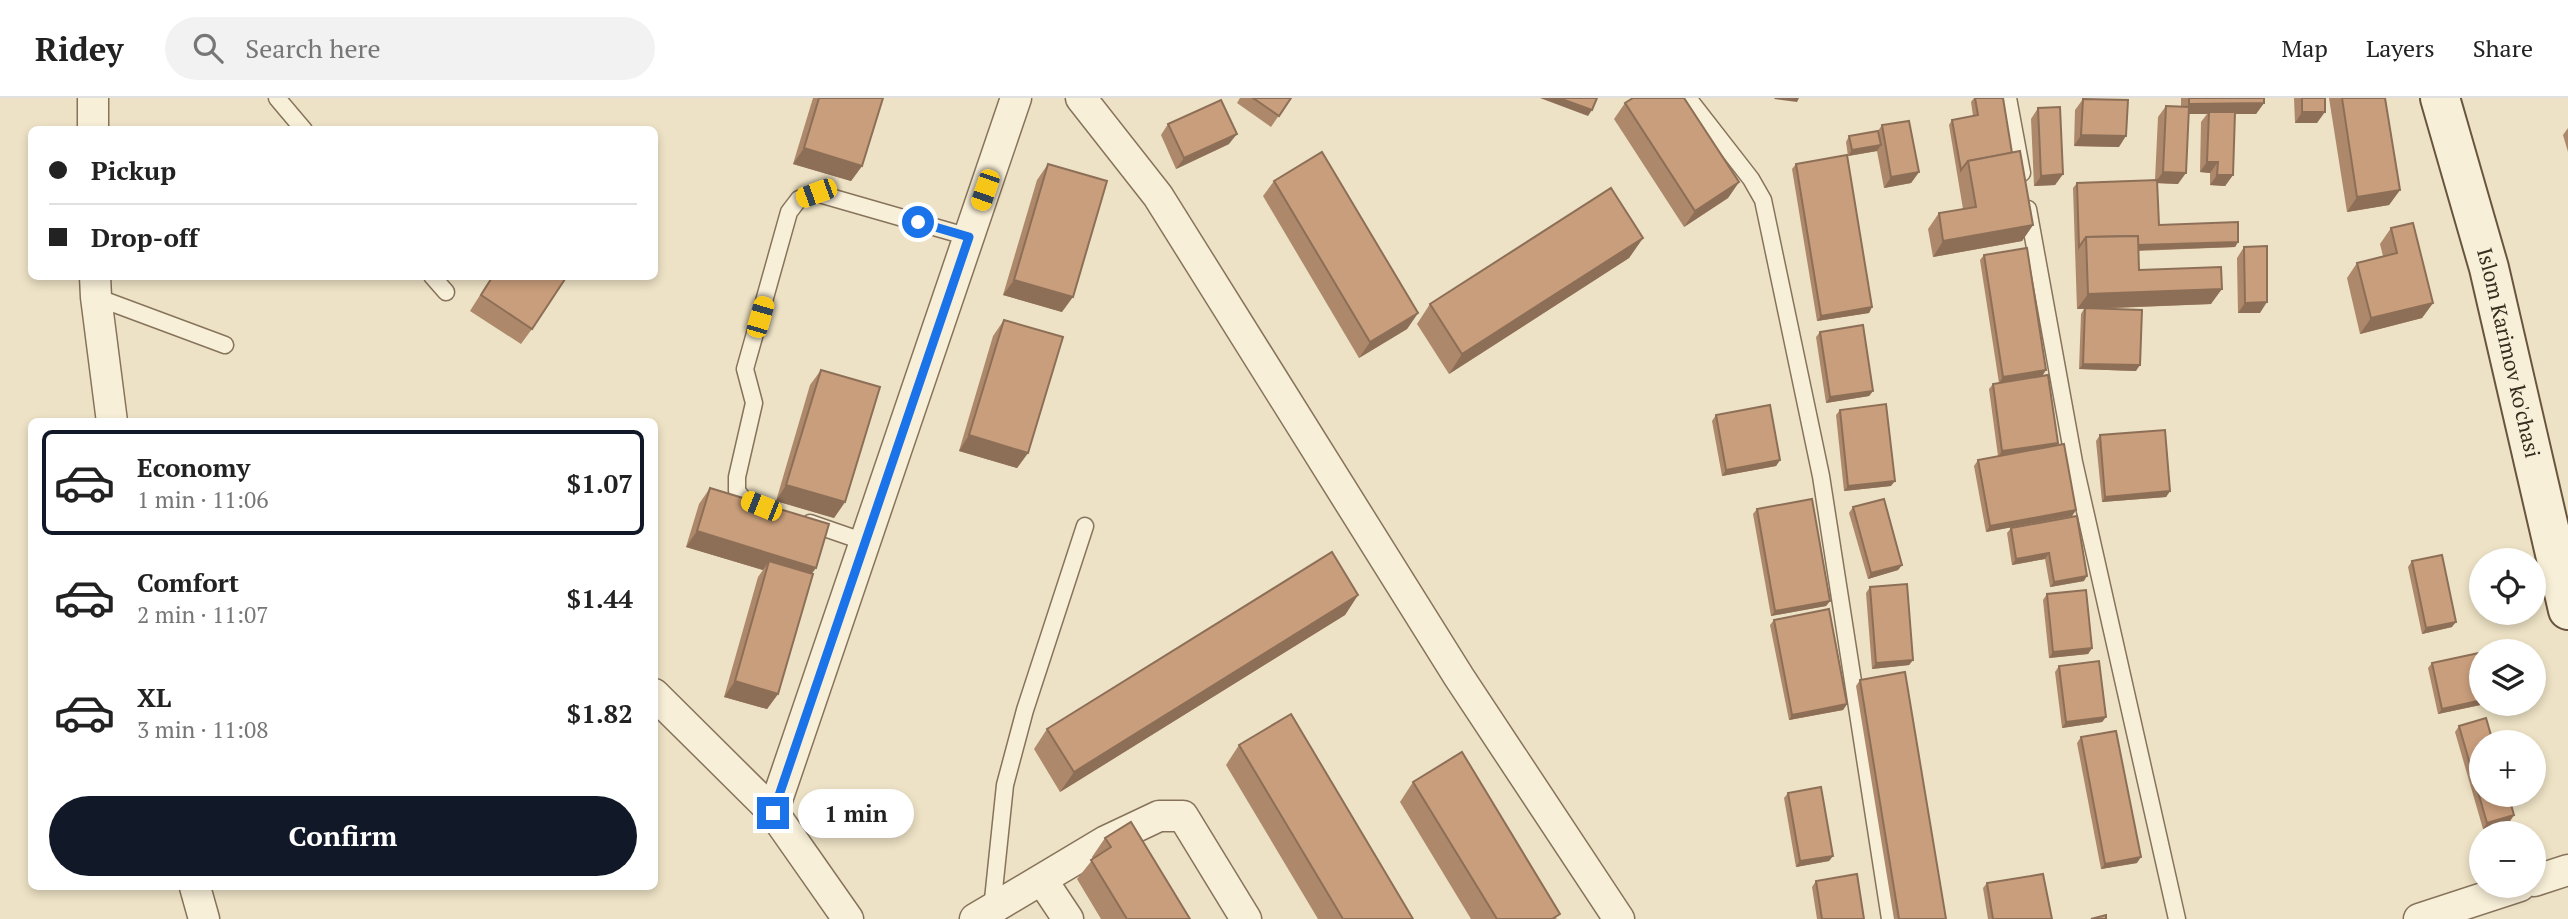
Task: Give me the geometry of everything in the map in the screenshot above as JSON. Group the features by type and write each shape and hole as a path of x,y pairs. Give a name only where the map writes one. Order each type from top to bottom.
{"main road":[{"name":"Islom Karimov ko'chasi","path":"2440,98 2489,268 2568,610"}],"street":[{"path":"93,98 93,126"},
{"path":"773,813 1016,98"},
{"path":"1082,98 1158,196 1459,677 1619,919"},
{"path":"95,287 111,418"},
{"path":"658,698 773,813 848,919"},
{"path":"983,914 1106,841 1159,816 1183,816 1246,919"},
{"path":"2546,877 2568,870"},
{"path":"1042,880 1068,919"},
{"path":"196,890 204,919"},
{"path":"2418,919 2483,898"}],"lane":[{"path":"276,98 300,126"},
{"path":"1688,98 1751,179 1763,200 1821,476 1890,919"},
{"path":"2008,98 2074,462 2177,919"},
{"path":"774,511 744,500 737,491 737,477 754,403 745,369 789,212 800,199 816,193 969,237"},
{"path":"436,280 446,292"},
{"path":"95,287 225,345"},
{"path":"800,520 865,542"},
{"path":"983,914 1005,785 1025,709 1085,526"}],"building":[{"path":"819,98 883,98 862,166 804,148"},
{"path":"1253,98 1291,98 1279,116"},
{"path":"1559,98 1597,98 1592,110"},
{"path":"1633,98 1684,98 1739,182 1695,211 1625,103"},
{"path":"1975,98 2003,98 2012,153 1968,161 1961,170 1952,120 1978,115"},
{"path":"2189,98 2264,98 2264,103 2189,104"},
{"path":"2302,98 2325,98 2325,112 2302,112"},
{"path":"2342,98 2385,98 2400,190 2357,197"},
{"path":"2083,99 2128,100 2126,136 2081,135"},
{"path":"1221,100 1237,134 1184,158 1168,124"},
{"path":"2166,106 2189,107 2186,173 2163,172"},
{"path":"2060,107 2063,174 2041,176 2038,108"},
{"path":"2209,112 2235,112 2233,175 2217,175 2218,162 2207,162"},
{"path":"1909,121 1919,172 1891,177 1882,125"},
{"path":"1878,131 1881,145 1852,150 1849,136"},
{"path":"2020,151 2033,225 1943,241 1939,213 1976,207 1968,161"},
{"path":"1322,152 1418,313 1370,342 1274,181"},
{"path":"1847,155 1872,307 1821,316 1796,164"},
{"path":"1048,164 1107,181 1073,297 1014,280"},
{"path":"2157,180 2159,225 2238,222 2238,242 2138,245 2138,236 2086,237 2079,247 2077,183"},
{"path":"1611,188 1643,238 1462,354 1430,304"},
{"path":"2413,223 2433,303 2371,318 2357,263 2397,253 2391,228"},
{"path":"2138,236 2139,270 2221,267 2222,289 2088,294 2086,237"},
{"path":"2267,246 2267,302 2245,303 2244,247"},
{"path":"2027,248 2046,370 2003,377 1984,255"},
{"path":"490,280 564,280 532,329 481,295"},
{"path":"2085,308 2142,310 2140,365 2083,364"},
{"path":"1004,320 1063,337 1028,453 969,435"},
{"path":"1863,325 1873,391 1830,397 1820,332"},
{"path":"821,370 880,387 845,502 786,485"},
{"path":"2048,375 2058,443 2002,451 1993,384"},
{"path":"1886,404 1895,481 1848,486 1840,410"},
{"path":"1770,405 1780,460 1726,470 1716,415"},
{"path":"2165,430 2170,491 2105,497 2100,435"},
{"path":"2064,444 2076,510 1990,526 1978,460"},
{"path":"710,488 829,524 816,568 697,531"},
{"path":"1812,499 1830,601 1775,611 1757,509"},
{"path":"1884,499 1902,565 1871,573 1853,507"},
{"path":"2077,516 2087,576 2054,582 2049,553 2016,559 2011,528"},
{"path":"1332,552 1358,595 1074,772 1047,729"},
{"path":"2442,555 2456,622 2426,628 2412,561"},
{"path":"769,561 813,574 778,694 735,681"},
{"path":"1907,584 1913,660 1876,663 1870,587"},
{"path":"2086,590 2092,648 2053,652 2047,594"},
{"path":"1829,609 1847,704 1792,715 1774,620"},
{"path":"2469,655 2469,703 2442,709 2432,663"},
{"path":"2099,661 2106,717 2066,722 2059,666"},
{"path":"1905,672 1946,919 1899,919 1860,680"},
{"path":"1291,714 1413,919 1343,919 1239,745"},
{"path":"2486,718 2490,730 2469,730 2469,761 2459,726"},
{"path":"2116,731 2141,857 2105,864 2081,737"},
{"path":"1462,752 1560,914 1552,919 1497,919 1413,782"},
{"path":"1821,787 1833,856 1800,861 1788,793"},
{"path":"2482,807 2512,807 2514,815 2486,821"},
{"path":"1131,822 1190,919 1127,919 1091,860 1111,847 1105,838"},
{"path":"1857,874 1864,919 1822,919 1816,881"},
{"path":"2043,874 2052,919 1993,919 1987,883"}],"route":[{"path":"773,813 969,237 918,222"}]}
